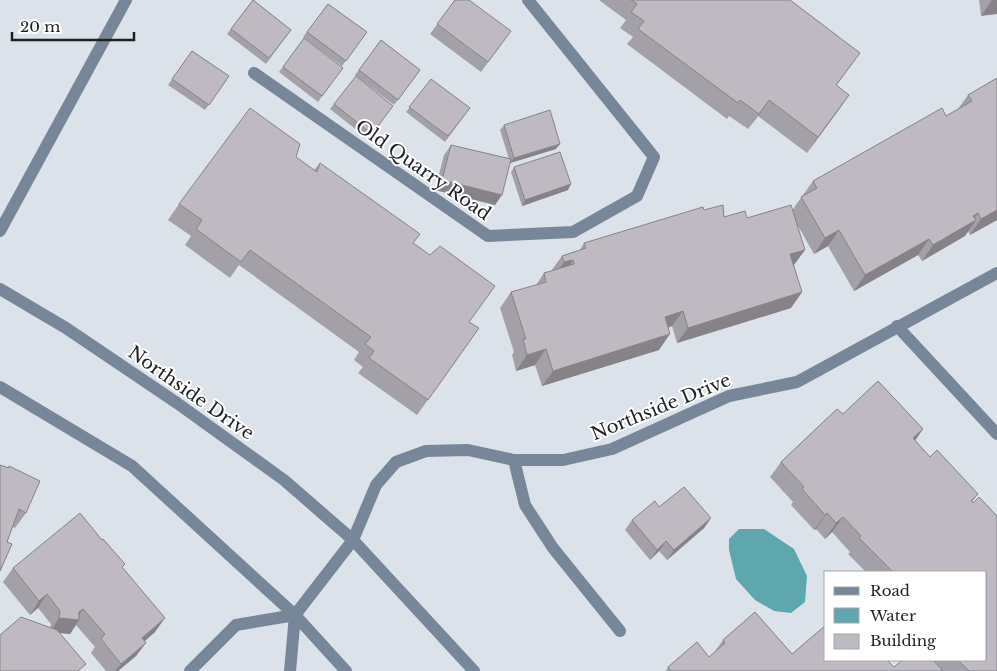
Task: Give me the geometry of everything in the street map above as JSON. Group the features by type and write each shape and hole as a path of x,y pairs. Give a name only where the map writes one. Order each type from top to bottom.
{"street":[{"path":"0,231 126,0"},
{"name":"Old Quarry Road","path":"254,73 488,236 573,232 637,196 654,157 528,0"},
{"name":"Northside Drive","path":"295,615 353,540 376,485 396,462 426,451 468,450 514,460 563,460 612,450 729,396 797,382 997,273"},
{"name":"Northside Drive","path":"0,289 66,328 177,403 284,480 353,540 474,671"},
{"path":"897,326 997,434"},
{"path":"0,387 132,466 295,615 346,671"},
{"path":"514,460 525,505 553,548 620,631"},
{"path":"190,671 236,625 295,615"},
{"path":"290,671 295,615"}],"water":[{"path":"739,529 764,529 794,549 807,576 805,602 791,613 774,611 755,600 736,579 729,550 729,539"}],"building":[{"path":"253,0 291,30 269,58 231,29"},
{"path":"455,0 469,0 511,31 488,62 437,24"},
{"path":"631,0 790,0 860,53 836,85 849,95 818,137 769,100 759,114 740,100 738,103 638,29 644,21 631,12 637,4"},
{"path":"328,4 367,32 346,61 307,32"},
{"path":"304,38 343,68 322,96 283,67"},
{"path":"381,40 420,70 398,100 359,70"},
{"path":"192,51 229,76 209,105 172,79"},
{"path":"356,76 393,106 372,134 334,104"},
{"path":"997,78 997,210 981,219 978,213 973,216 976,220 933,245 929,239 865,275 839,230 825,238 801,197 817,188 813,181 942,108 946,116 972,101 968,95"},
{"path":"431,79 470,108 448,136 409,107"},
{"path":"250,108 300,144 296,157 317,172 320,163 420,234 413,243 430,255 440,246 495,286 469,322 479,328 428,400 369,358 374,351 365,344 371,337 250,250 241,262 196,229 202,220 179,204"},
{"path":"550,110 560,144 514,158 504,125"},
{"path":"451,145 511,159 502,195 442,180"},
{"path":"560,152 571,184 525,200 514,167"},
{"path":"723,205 724,217 745,211 747,218 791,205 805,250 790,254 802,292 688,328 683,311 665,317 670,334 553,371 546,349 527,355 523,339 526,339 511,292 546,282 544,273 574,264 573,260 564,262 562,256 586,248 584,243 703,207 704,210"},
{"path":"878,381 923,429 913,438 930,457 937,450 978,494 971,501 973,503 979,497 997,516 997,671 969,671 959,661 987,661 987,571 892,571 859,538 861,536 843,517 836,523 827,513 825,515 802,489 804,487 781,462 837,409 843,414"},
{"path":"0,465 9,468 9,466 40,481 26,513 19,509 7,542 12,544 0,571"},
{"path":"684,487 711,518 674,550 666,541 657,550 632,520 655,501 659,507"},
{"path":"80,513 125,564 122,567 165,618 142,638 146,643 121,664 101,639 105,634 83,609 79,612 79,620 59,618 60,611 47,594 39,601 13,568"},
{"path":"755,612 792,654 824,627 824,661 888,661 894,667 901,661 934,661 943,671 671,671 668,667 697,642 709,657 725,643 723,640"},
{"path":"21,617 57,630 86,664 78,671 0,671 0,635"}]}
